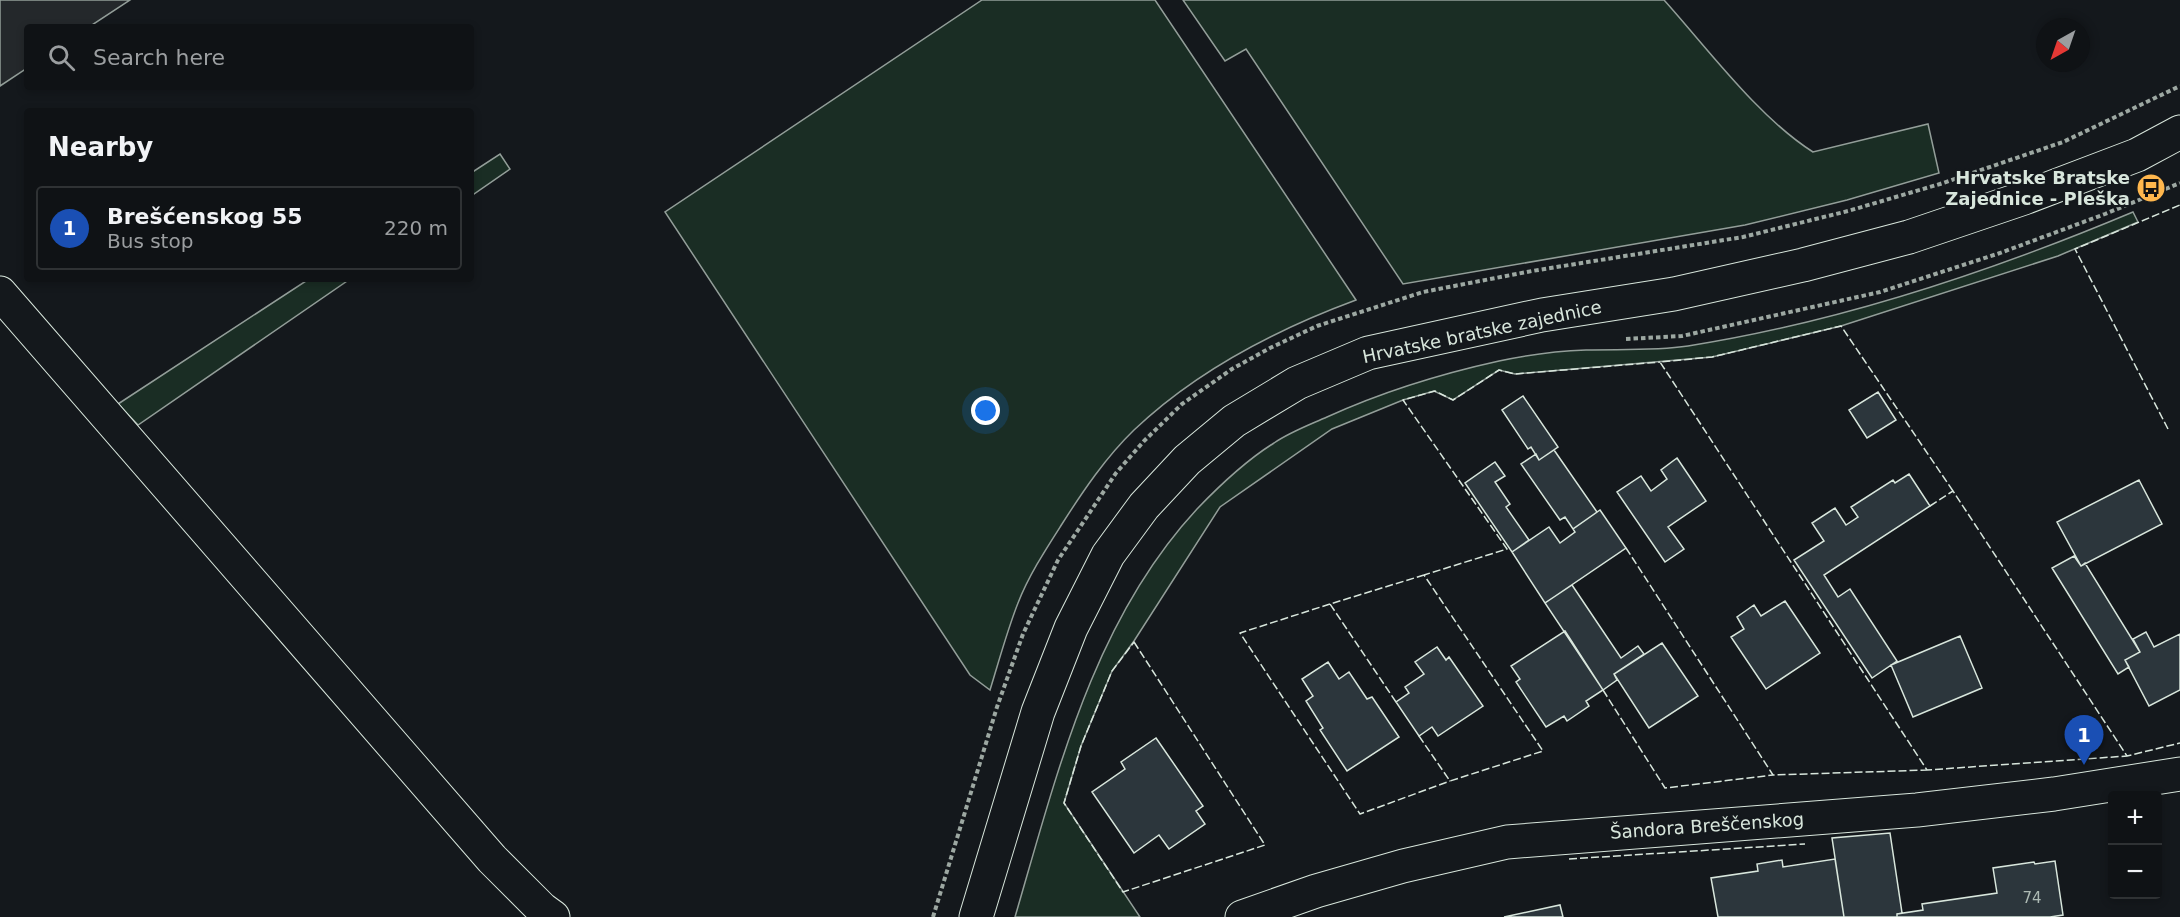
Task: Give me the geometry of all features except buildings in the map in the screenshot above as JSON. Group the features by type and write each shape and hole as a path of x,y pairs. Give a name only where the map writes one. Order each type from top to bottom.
{"street":[{"name":"Hrvatske bratske zajednice","path":"976,917 1038,712 1071,628 1108,555 1144,506 1187,460 1234,421 1297,383 1368,353 1542,315 1674,294 1803,265 1909,237 2024,198 2137,155 2180,132"},
{"path":"0,293 492,859 553,917"},
{"name":"Šandora Breščenskog","path":"1242,917 1316,891 1403,866 1507,842 1917,810 2054,794 2180,774"}],"path":[{"path":"933,917 997,708 1023,634 1058,560 1109,482 1144,441 1182,404 1232,369 1317,326 1423,292 1532,271 1743,237 1928,188 2063,142 2180,86"},
{"path":"1615,339 1682,336 1880,292 2000,253 2180,183"}],"green space":[{"path":"982,0 1155,0 1356,300 1267,338 1211,370 1158,408 1124,440 1087,487 1033,572 1014,614 990,690 970,675 665,212"},
{"path":"1183,0 1664,0 1753,101 1813,152 1928,124 1939,173 1847,200 1745,225 1403,284 1246,49 1225,61"},
{"path":"500,154 510,169 474,194 474,171"},
{"path":"2133,212 2138,222 2058,256 1841,326 1712,357 1515,374 1499,370 1453,400 1434,391 1403,400 1332,429 1220,507 1134,641 1112,671 1081,746 1064,803 1140,917 1015,917 1064,755 1083,701 1105,650 1131,600 1161,553 1197,509 1243,465 1280,439 1390,392 1499,361 1565,351 1675,348 1745,336 1858,309 2025,255"},
{"path":"304,282 346,282 138,425 118,404"}],"shaded area":[{"path":"0,0 130,0 94,24 24,24 24,70 0,86"}],"fence":[{"path":"2168,429 2075,249 2180,205"},
{"path":"1953,491 1841,326 1712,357 1660,362 1927,770 2127,756"},
{"path":"1419,736 1450,781 1543,751 1424,575 1507,549 1403,400 1435,391 1453,400 1499,370 1515,374 1660,362"},
{"path":"1930,506 1953,491 2127,756 2180,743"},
{"path":"1626,548 1773,775 1927,770"},
{"path":"1396,702 1330,604 1424,575"},
{"path":"1330,604 1240,633 1360,814 1450,781"},
{"path":"1134,642 1265,845 1123,892 1064,803 1081,746 1112,671 1134,642"},
{"path":"1603,690 1665,788 1773,775"},
{"path":"1569,859 1805,844"}],"place":[{"name":"Hrvatske Bratske Zajednice - Pleška","path":"2151,188"},
{"name":"Brešćenskog 55","path":"2084,765"}]}
